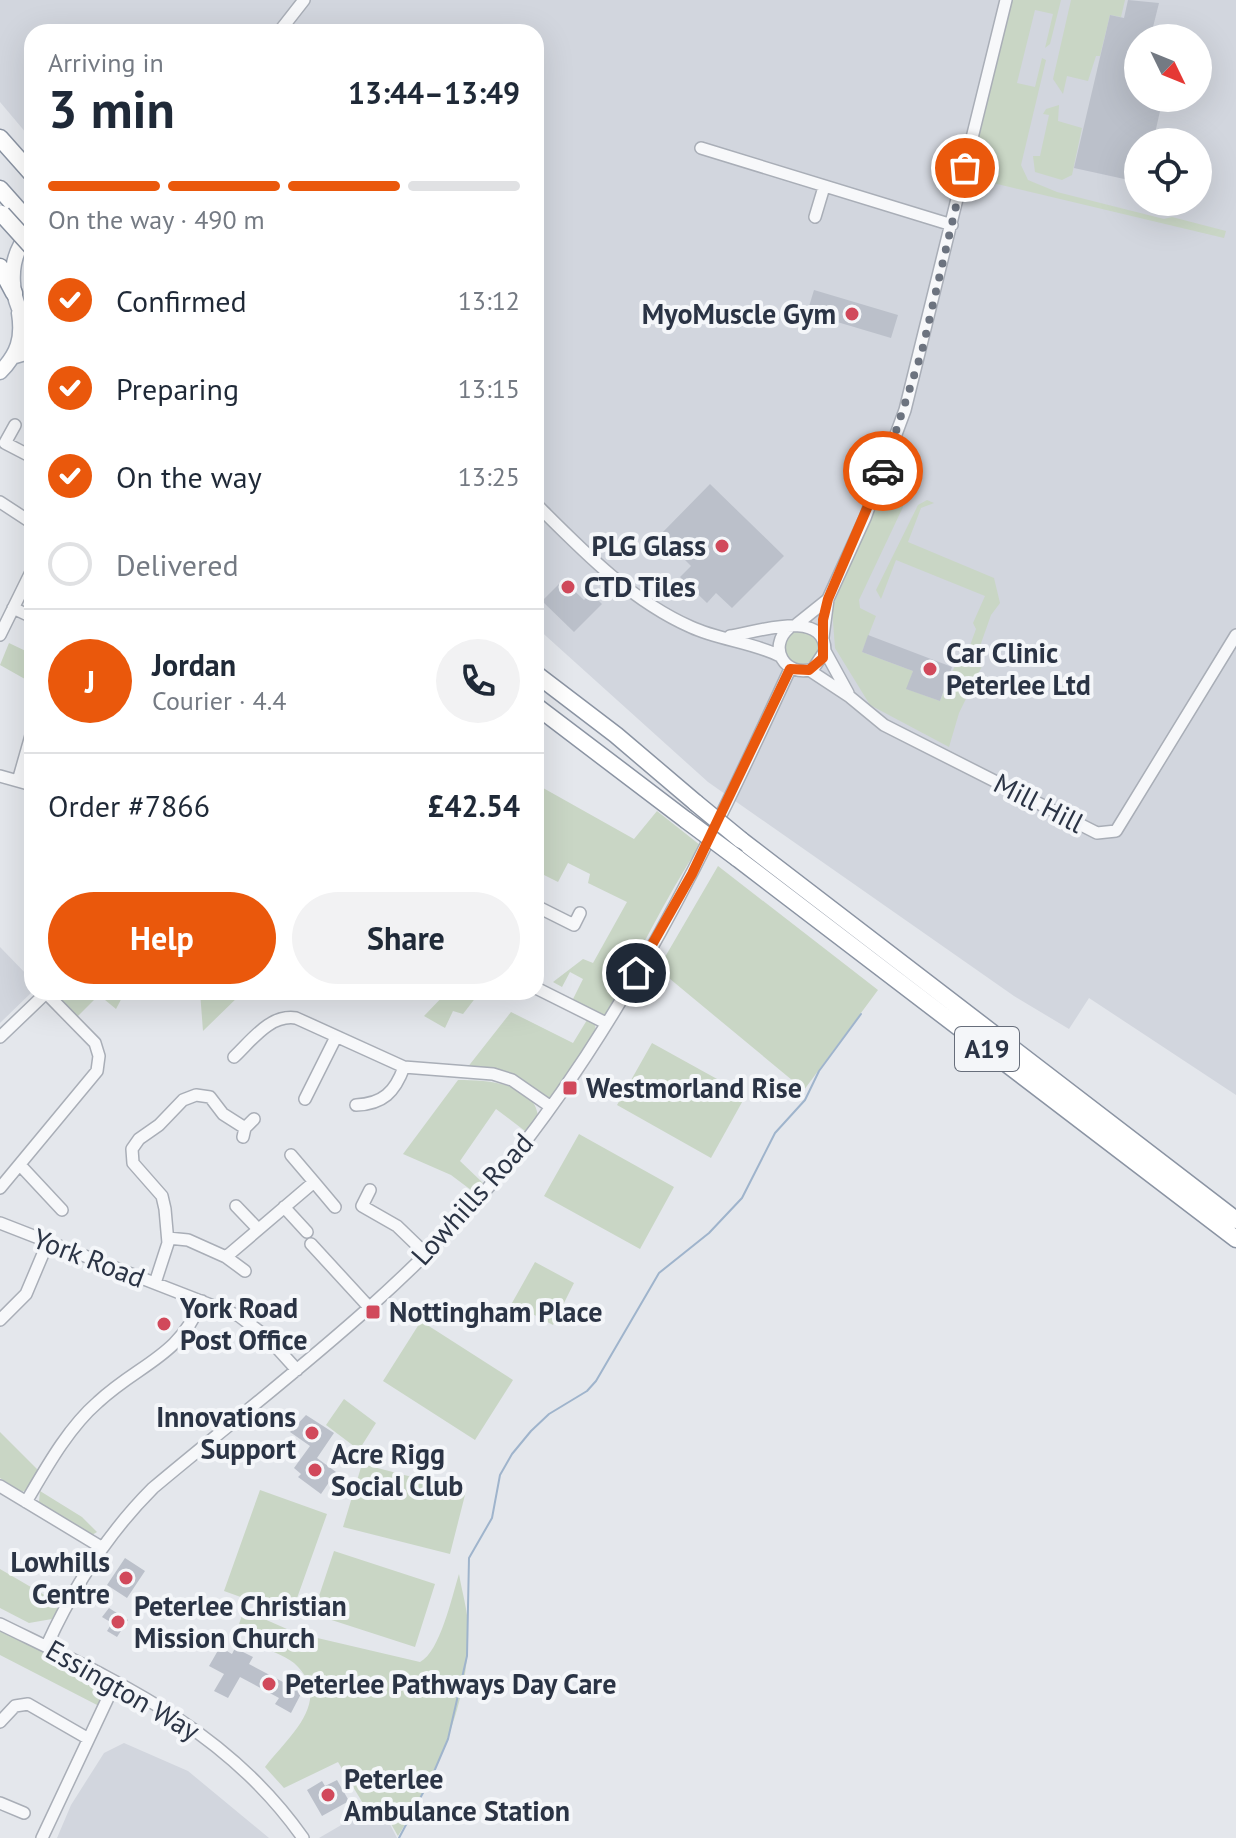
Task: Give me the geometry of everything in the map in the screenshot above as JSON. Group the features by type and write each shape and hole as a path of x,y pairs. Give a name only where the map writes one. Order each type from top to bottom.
{"highway":[{"path":"0,138 24,165"},
{"path":"3,204 24,221"},
{"path":"3,204 24,235"},
{"path":"0,267 16,301"},
{"path":"544,671 586,713"},
{"name":"A19","path":"544,680 741,840 1236,1220"},
{"name":"A19","path":"544,712 1236,1239"},
{"path":"544,725 611,772 652,794"},
{"path":"1154,1178 1236,1250"}],"main road":[{"path":"15,356 21,326 16,301 16,258 24,242"},
{"path":"16,301 24,315"},
{"path":"0,372 15,356 24,353"}],"street":[{"path":"285,24 304,0"},
{"path":"544,512 603,569 639,597 692,628 780,656 790,669 809,670 819,664 825,651 823,637 828,599 865,518 905,410 1006,0"},
{"path":"701,148 952,225"},
{"path":"815,217 824,187"},
{"path":"15,425 5,443 24,453"},
{"path":"0,502 24,518"},
{"path":"0,635 24,586"},
{"path":"780,656 779,640 828,599"},
{"path":"13,608 24,613"},
{"path":"725,637 793,626 813,627 823,637"},
{"name":"Mill Hill","path":"809,670 850,697 884,725 1097,833 1116,831 1236,635"},
{"name":"Mill Hill","path":"825,651 850,697"},
{"name":"Lowhills Road","path":"47,1645 101,1547 153,1488 297,1370 425,1253 497,1178 551,1107 606,1023 692,874 790,669"},
{"path":"18,781 24,760"},
{"path":"0,776 24,783"},
{"path":"544,910 574,925 580,913"},
{"path":"544,992 606,1023"},
{"path":"0,1037 39,1000"},
{"path":"0,1188 97,1071 99,1056 95,1043 53,1000"},
{"path":"234,1057 274,1021 296,1018 404,1067 493,1074 512,1080 551,1107"},
{"path":"305,1099 336,1037"},
{"path":"356,1105 372,1104 389,1096 399,1083 404,1067"},
{"path":"155,1283 168,1238 162,1196 133,1163 132,1149 183,1100 196,1095 210,1097 223,1114 247,1128"},
{"path":"291,1155 335,1207"},
{"path":"20,1165 62,1210"},
{"path":"226,1257 314,1182"},
{"path":"370,1190 362,1206 397,1226 425,1253"},
{"path":"236,1206 258,1229"},
{"path":"284,1207 368,1306"},
{"name":"York Road","path":"0,1223 239,1316 268,1338 297,1370"},
{"path":"168,1238 188,1240 226,1257 245,1271"},
{"path":"0,1320 26,1294 48,1242"},
{"path":"26,1502 87,1413 98,1401 179,1342 202,1301"},
{"path":"0,1486 101,1547"},
{"name":"Essington Way","path":"0,1624 47,1645 189,1724 223,1750 275,1801 303,1838"},
{"path":"42,1838 115,1683"},
{"path":"0,1722 15,1706 28,1704 87,1738"},
{"path":"0,1803 24,1813"}],"shaded area":[{"path":"0,0 1236,0 1236,1095 1089,998 1069,1029 1014,996 708,782 544,634 544,24 24,24 24,130 0,102"},
{"path":"0,947 24,972 24,1000 0,1023"},
{"path":"124,1743 188,1771 269,1838 57,1838 71,1805 104,1753"},
{"path":"379,1803 397,1838 319,1838"}],"green space":[{"path":"1011,0 1061,0 1050,44 1045,48 1053,14 1035,10 1017,83 1035,87 1042,58 1046,60 1021,165 1028,180 1057,192 1124,209 1124,214 968,177"},
{"path":"1071,0 1125,0 1121,17 1110,15 1100,56 1096,56 1088,81 1067,76 1063,94 1053,79"},
{"path":"1059,105 1058,121 1082,128 1072,175 1062,180 1035,172 1033,156 1040,156 1049,115 1043,114 1046,109"},
{"path":"1132,216 1172,217 1226,231 1224,238"},
{"path":"896,490 903,497 903,507 859,600 860,608 876,616 862,652 913,671 907,689 940,701 962,649 968,651 976,629 973,623 985,596 896,560 881,599 876,590 918,505 927,500 934,503 921,508 908,542 994,578 1000,603 991,615 979,649 984,662 959,713 949,747 870,705 835,648 832,608 881,494"},
{"path":"801,630 813,635 818,647 813,659 801,664 789,659 784,647 789,635"},
{"path":"9,643 24,650 24,678 0,665"},
{"path":"544,788 634,839 657,811 700,845 604,1017 572,1001 583,979 570,972 562,987 553,982 583,959 593,963 627,902 588,883 590,874 568,863 558,882 544,875"},
{"path":"718,866 878,990 804,1090 658,969"},
{"path":"63,1000 94,1000 77,1017"},
{"path":"105,1000 121,1000 116,1009"},
{"path":"201,1000 235,1000 203,1031"},
{"path":"439,1000 474,1000 463,1014 453,1011 445,1028 424,1016"},
{"path":"511,1012 573,1043 587,1020 595,1024 596,1034 551,1101 467,1068"},
{"path":"652,1043 746,1095 711,1158 617,1105"},
{"path":"458,1080 507,1085 528,1096 538,1116 525,1131 496,1109 460,1161 483,1183 475,1193 451,1175 403,1154"},
{"path":"579,1134 674,1187 640,1249 544,1196"},
{"path":"535,1262 574,1283 553,1325 512,1303"},
{"path":"421,1321 513,1380 475,1440 383,1381"},
{"path":"344,1399 376,1423 359,1450 326,1425"},
{"path":"0,1432 40,1472 29,1489 22,1492 0,1478"},
{"path":"362,1464 466,1491 450,1554 343,1527"},
{"path":"260,1490 327,1514 291,1615 224,1591"},
{"path":"40,1491 82,1517 97,1532 92,1535 39,1502"},
{"path":"334,1551 435,1584 415,1647 313,1614"},
{"path":"0,1569 60,1604 52,1619 29,1623 0,1608"},
{"path":"459,1574 468,1629 467,1657 457,1711 437,1763 398,1836 379,1803 364,1805 338,1762 284,1788 265,1767 304,1717 310,1690 306,1677 294,1663 260,1645 239,1624 244,1610 296,1633 420,1662 434,1647 439,1636"},
{"path":"0,1629 41,1649 71,1669 92,1676 103,1689 99,1706 0,1655"}],"building":[{"path":"1128,0 1159,3 1154,24 1124,24 1124,112 1160,112 1156,128 1124,128 1124,179 1074,168 1110,15 1124,18"},
{"name":"MyoMuscle Gym","path":"814,290 898,315 891,338 807,313"},
{"name":"PLG Glass","path":"710,484 784,556 732,608 716,593 707,603 680,577 691,566 660,535"},
{"path":"563,580 584,600 591,593 602,604 574,632 544,603 544,599"},
{"name":"Car Clinic Peterlee Ltd","path":"868,635 952,667 940,701 906,689 913,671 862,652"},
{"path":"306,1415 334,1433 317,1458 336,1472 321,1494 298,1477 301,1474 294,1468 310,1446 290,1432"},
{"name":"Lowhills Centre","path":"125,1558 145,1571 127,1598 107,1585"},
{"name":"Peterlee Christian Mission Church","path":"109,1608 128,1620 117,1637 107,1631 112,1623 102,1617"},
{"name":"Peterlee Pathways Day Care","path":"220,1647 232,1654 235,1648 253,1657 249,1664 302,1692 291,1713 275,1704 279,1698 240,1677 228,1698 214,1691 224,1674 209,1666"},
{"name":"Peterlee Ambulance Station","path":"337,1780 349,1801 322,1816 307,1790 322,1781 325,1786"}],"waterway":[{"path":"399,1838 448,1739 467,1656 469,1558 492,1518 500,1475 531,1431 549,1414 587,1391 596,1381 659,1273 709,1233 742,1198 775,1133 805,1100 819,1071 861,1014"}],"way so far":[{"path":"883,471 922,351 965,168"}],"place":[{"name":"MyoMuscle Gym","path":"852,314"},
{"name":"PLG Glass","path":"722,546"},
{"name":"CTD Tiles","path":"568,587"},
{"name":"Car Clinic Peterlee Ltd","path":"930,669"},
{"name":"Westmorland Rise","path":"570,1088"},
{"name":"Nottingham Place","path":"373,1312"},
{"name":"York Road Post Office","path":"164,1324"},
{"name":"Innovations Support","path":"312,1433"},
{"name":"Acre Rigg Social Club","path":"315,1470"},
{"name":"Lowhills Centre","path":"126,1578"},
{"name":"Peterlee Christian Mission Church","path":"118,1622"},
{"name":"Peterlee Pathways Day Care","path":"269,1684"},
{"name":"Peterlee Ambulance Station","path":"328,1795"}],"route":[{"path":"636,973 692,874 790,669 813,669 823,658 823,620 828,599 883,471"}]}
